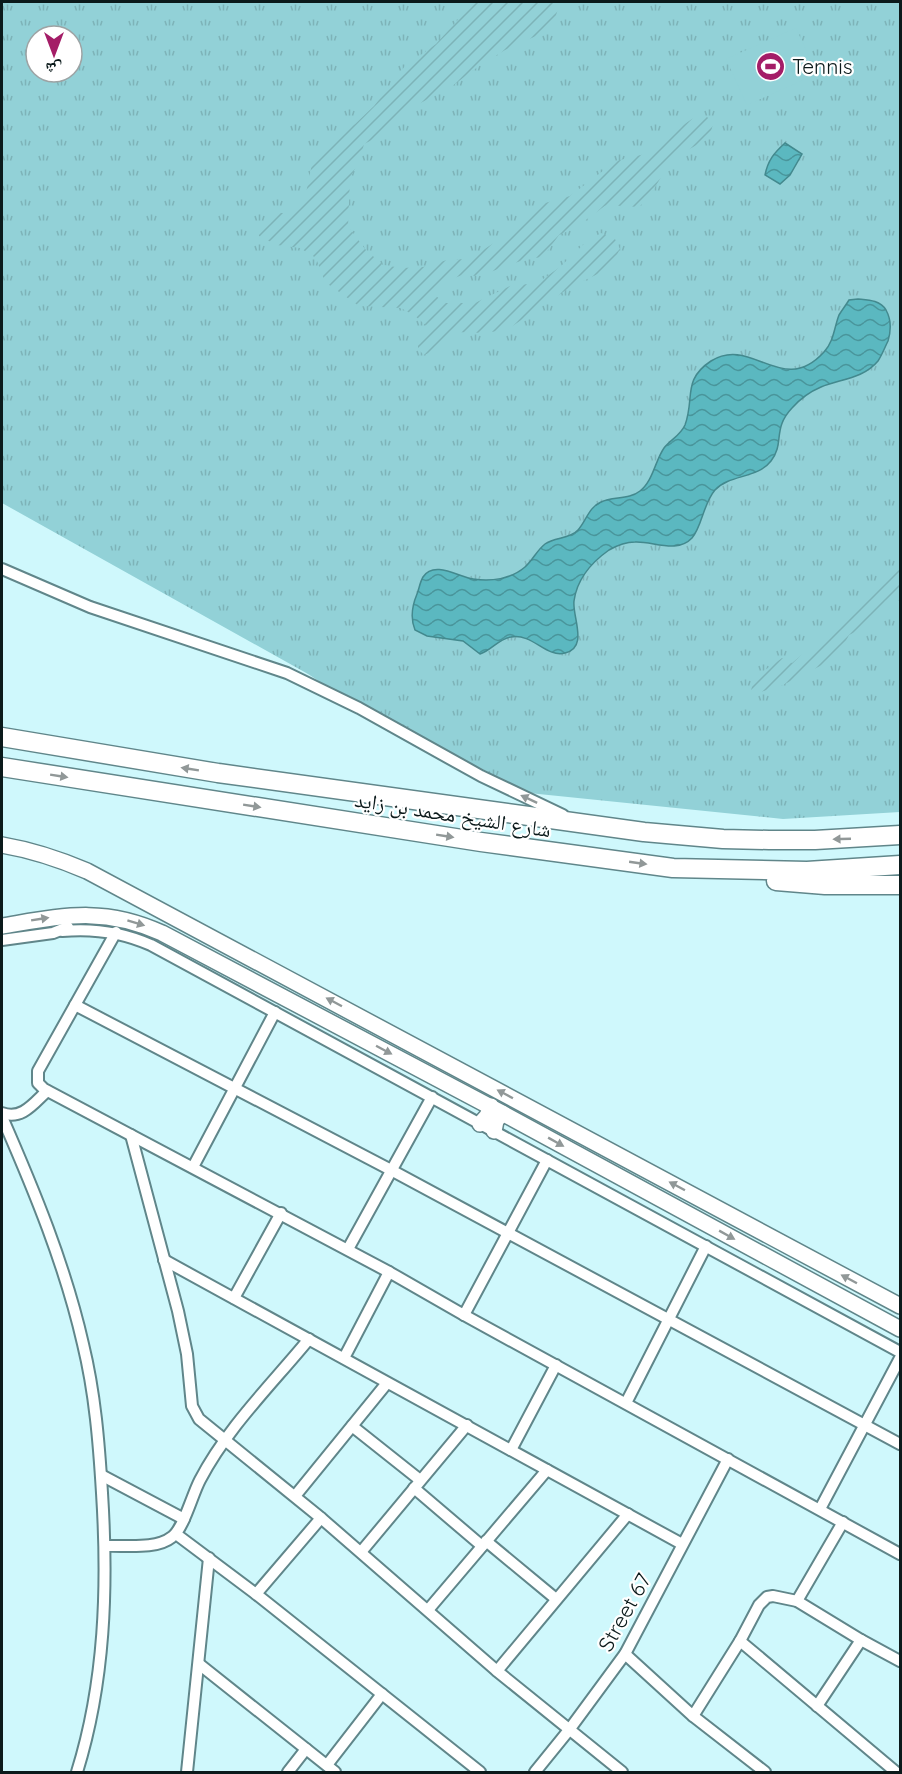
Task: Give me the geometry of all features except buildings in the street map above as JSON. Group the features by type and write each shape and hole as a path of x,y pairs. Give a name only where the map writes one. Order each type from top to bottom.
{"highway":[{"name":"شارع الشيخ محمد بن زايد","path":"2,737 218,773 644,832 723,839 815,840 900,835"},
{"name":"شارع الشيخ محمد بن زايد","path":"3,768 481,842 673,868 807,871 900,865"},
{"path":"673,868 794,883 855,886 900,885"}],"main road":[{"path":"2,845 39,853 87,871 900,1306"},
{"path":"2,926 78,914 122,918 162,933 496,1110 900,1329"},
{"path":"487,1127 487,1116 496,1110"}],"street":[{"path":"2,569 90,607 249,658 287,673 359,708 480,776 577,822"},
{"path":"62,931 72,924 78,914"},
{"path":"2,940 89,929 116,932 151,945 900,1352"},
{"path":"116,932 39,1071 39,1083 47,1091 348,1249 900,1554"},
{"path":"75,1005 392,1170 900,1444"},
{"path":"193,1167 275,1012"},
{"path":"47,1091 21,1113 2,1115 45,1220 77,1319 93,1394 105,1546 104,1601 99,1668 77,1773"},
{"path":"348,1249 432,1097"},
{"path":"131,1135 184,1336 195,1413 199,1419 295,1496 497,1671 622,1773"},
{"path":"464,1315 547,1160"},
{"path":"234,1298 280,1213"},
{"path":"626,1403 706,1246"},
{"path":"164,1260 682,1544"},
{"path":"344,1358 389,1272"},
{"path":"105,1546 157,1544 176,1534 201,1478 225,1440 309,1339"},
{"path":"820,1509 900,1358"},
{"path":"511,1450 556,1365"},
{"path":"295,1496 387,1383"},
{"path":"352,1425 484,1544 555,1599"},
{"path":"361,1552 467,1425"},
{"name":"Street 67","path":"535,1773 625,1653 728,1459"},
{"path":"428,1610 547,1470"},
{"path":"101,1476 184,1520"},
{"path":"497,1671 628,1514"},
{"path":"256,1594 321,1518"},
{"path":"797,1601 843,1522"},
{"path":"176,1534 256,1594 480,1773"},
{"path":"190,1771 209,1558"},
{"path":"693,1716 740,1641 762,1600 772,1596 797,1601 900,1661"},
{"path":"817,1706 861,1640"},
{"path":"740,1641 896,1773"},
{"path":"625,1653 693,1716 765,1773"},
{"path":"199,1664 331,1769 382,1694"},
{"path":"288,1773 306,1749"}],"green space":[{"path":"2,2 900,2 900,812 783,819 519,792 337,693 308,674 2,503"},
{"path":"474,2 560,2 554,22 536,36 505,50 451,87 409,109 390,131 364,144 360,159 350,178 348,226 365,249 383,265 402,268 423,267 447,260 466,259 505,236 517,221 538,205 570,196 616,161 649,153 692,119 703,115 714,121 709,138 669,164 649,197 639,207 606,205 575,228 559,235 543,257 526,259 479,276 462,275 442,283 436,296 445,303 475,303 510,286 543,279 560,267 586,242 601,233 615,239 620,249 610,268 569,288 508,329 486,333 454,332 441,346 424,355 418,349 418,342 428,327 415,316 401,308 359,306 325,282 316,258 300,248 277,245 259,236 258,225 280,213 295,213 306,193 314,154 331,139 355,124 374,106 405,66 436,44"},
{"name":"Tennis","path":"796,28 817,74 747,105 726,59"},
{"path":"900,566 900,601 894,599 885,601 883,615 876,622 849,635 839,654 781,686 750,695 754,678 782,658 792,663 841,622 870,588"}],"water":[{"path":"785,143 802,154 790,175 780,184 765,175 772,157"},
{"path":"849,300 877,302 888,314 889,337 878,361 865,372 821,387 798,402 782,423 777,448 771,461 758,471 728,481 715,490 698,528 686,543 665,546 642,542 629,543 609,550 597,560 578,585 574,608 578,638 572,650 558,654 526,639 511,637 480,654 463,641 427,636 415,630 412,621 413,608 421,581 428,572 440,570 473,579 487,580 500,579 519,571 545,544 575,533 597,504 605,500 631,496 644,487 664,448 685,425 693,382 702,368 711,361 726,355 740,355 781,368 794,369 809,365 827,348 839,315"}],"place":[{"name":"Tennis","path":"771,66"}]}
